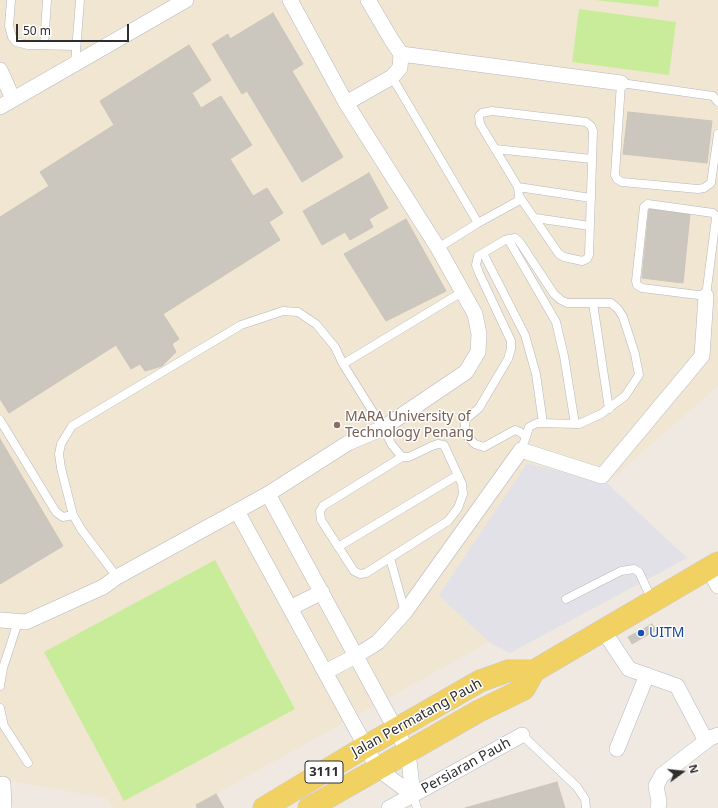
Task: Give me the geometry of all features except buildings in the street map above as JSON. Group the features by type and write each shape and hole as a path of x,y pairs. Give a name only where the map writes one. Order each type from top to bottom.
{"main road":[{"name":"Jalan Permatang Pauh","path":"264,808 365,747 480,681 508,672 534,671 652,601 715,572"},
{"name":"Jalan Permatang Pauh","path":"309,808 479,711 524,689 534,671"}],"street":[{"path":"0,107 186,0"},
{"path":"0,620 26,622 102,587 117,577 268,494 348,442 383,428 466,372 478,352 479,334 475,314 438,248 346,103 290,0"},
{"path":"346,103 392,77 400,68 402,54 391,39 368,0"},
{"path":"402,54 621,83"},
{"path":"0,70 13,99"},
{"path":"325,672 356,656 378,642 405,612 523,443 602,476 702,356 706,296"},
{"path":"268,494 408,752 415,801"},
{"path":"237,511 378,769 415,801"},
{"path":"290,608 322,592"},
{"path":"603,630 629,669 677,686 712,738 662,775 656,786 659,802 658,808"},
{"path":"617,749 647,675"},
{"name":"Persiaran Pauh","path":"389,808 415,801 522,735"},
{"path":"3,784 4,808"}],"lane":[{"path":"11,0 9,26 12,37 16,42 28,45 76,46"},
{"path":"44,45 47,0"},
{"path":"75,64 80,0"},
{"path":"392,77 478,223"},
{"path":"718,102 713,96 621,83 614,171 617,179 622,182 698,189 704,188 711,183 718,134"},
{"path":"438,248 478,223 518,201 518,187 480,124 479,116 482,113 492,110 586,122 591,126 593,131 591,198 589,254 587,259 582,261 564,257 559,254 519,196"},
{"path":"495,149 592,159"},
{"path":"518,187 591,198"},
{"path":"648,204 713,213 715,215 716,218 706,296 642,288 637,285 636,281 644,207 646,205 648,204"},
{"path":"534,218 590,226"},
{"path":"515,238 520,241 554,294 561,300 567,303 611,303 618,308 635,354 639,375 625,396 601,414 579,424 537,423 529,427 523,443 520,432 515,430 484,447 475,444 466,435 465,420 479,408 508,359 511,349 511,341 478,273 476,265 478,256 505,240 515,238"},
{"path":"508,239 556,322 564,356 575,424"},
{"path":"483,253 526,335 536,374 543,423"},
{"path":"343,364 462,292"},
{"path":"593,303 609,408"},
{"path":"117,577 81,529 73,515 61,468 59,454 61,444 72,426 241,325 283,311 298,312 316,324 335,347 343,364 392,445 402,457"},
{"path":"0,420 56,512 63,517 73,515"},
{"path":"438,444 444,445 462,484 463,494 458,508 448,521 366,573 360,574 354,571 338,547 321,520 320,511 323,506 402,457 409,457 438,444"},
{"path":"338,547 458,475"},
{"path":"390,558 405,612"},
{"path":"566,599 621,570 634,569 640,572 652,601"},
{"path":"0,686 3,668 18,622"},
{"path":"0,708 4,726 28,763"},
{"path":"522,735 577,787 585,799 586,808"}],"shaded area":[{"name":"MARA University of Technology Penang","path":"0,0 718,0 718,386 607,483 527,463 438,595 489,642 190,808 113,808 106,798 0,779"},
{"path":"527,463 607,483 687,558 510,653 489,642 438,596"}],"green space":[{"path":"595,0 659,0 658,7"},
{"path":"579,9 676,22 669,75 572,62"},
{"path":"215,560 295,709 124,801 44,652"}],"place":[{"name":"MARA University of Technology Penang","path":"337,425"},
{"name":"UITM","path":"641,633"}]}
